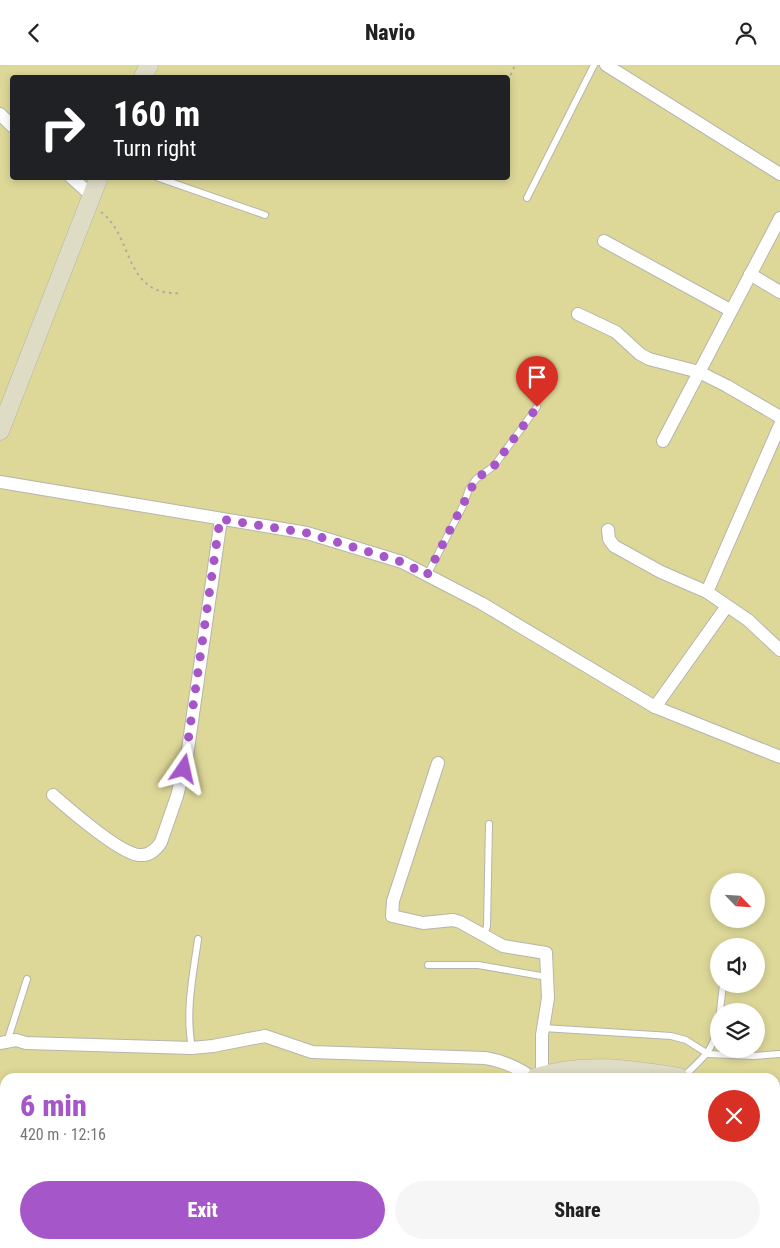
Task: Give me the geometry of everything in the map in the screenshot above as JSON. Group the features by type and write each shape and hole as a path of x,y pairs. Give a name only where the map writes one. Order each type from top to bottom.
{"street":[{"path":"606,65 780,174"},
{"path":"0,115 10,124"},
{"path":"74,180 90,199"},
{"path":"0,431 98,180"},
{"path":"663,441 730,310 780,218"},
{"path":"604,241 730,310"},
{"path":"750,274 780,292"},
{"path":"578,315 616,332 640,354 649,359 699,372 780,417"},
{"path":"707,593 780,425"},
{"path":"0,481 307,533 402,562 489,608 655,707 780,757"},
{"path":"53,795 88,825 132,853 146,855 161,842 177,796 187,756 220,519"},
{"path":"608,530 609,539 614,546 661,572 707,593 748,620 780,650"},
{"path":"655,707 727,606"},
{"path":"438,763 393,901 392,916 423,923 460,921 503,946 546,953 548,998 537,1073"},
{"path":"4,1042 16,1040 26,1043 192,1048 265,1036 312,1053 485,1058 502,1061 528,1073"},
{"path":"553,1073 565,1070 620,1068 653,1073"}],"lane":[{"path":"527,197 594,65"},
{"path":"165,180 265,215"},
{"path":"427,575 476,479 494,466 537,407"},
{"path":"484,936 487,926 488,825"},
{"path":"192,1048 188,1026 189,1006 198,939"},
{"path":"428,965 478,965 547,977"},
{"path":"4,1042 27,979"},
{"path":"542,1036 671,1036 686,1040 707,1054 753,1056 780,1053"},
{"path":"687,1073 707,1054 710,1048"}],"path":[{"path":"90,199 118,232 125,252 138,274 150,287 160,292 181,293"}],"shaded area":[{"path":"0,65 780,65 780,1073 0,1073"}],"route":[{"path":"184,769 220,519 307,533 402,562 427,575 463,506 469,489 476,479 494,466 537,407"}]}
